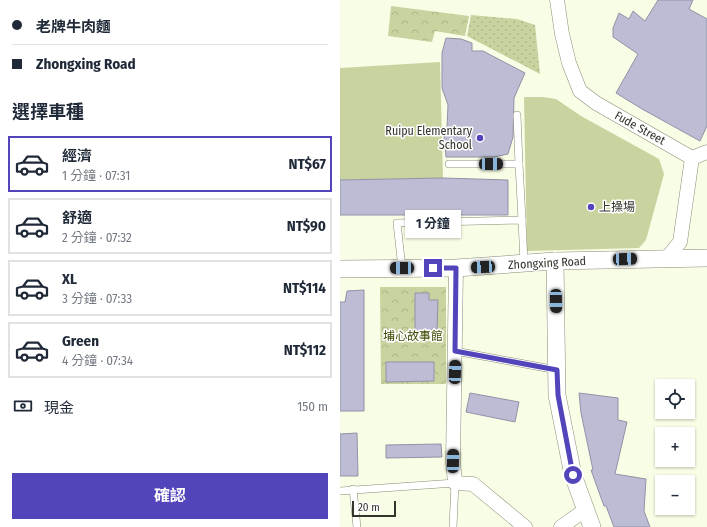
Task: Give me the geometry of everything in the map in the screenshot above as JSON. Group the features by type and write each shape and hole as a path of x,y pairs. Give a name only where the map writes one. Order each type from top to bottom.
{"street":[{"name":"Fude Street","path":"557,0 566,49 580,91 596,103 692,158"},
{"path":"667,258 680,242 692,158 707,152"},
{"name":"Zhongxing Road","path":"340,269 456,268 555,262 707,258"},
{"path":"555,262 559,402 573,475 584,510 592,527"},
{"path":"456,268 453,461 454,483 473,484 525,527"},
{"path":"561,527 584,510"}],"lane":[{"path":"517,115 524,265"},
{"path":"449,164 519,164"},
{"path":"402,268 397,222 522,220"},
{"path":"455,351 557,370"},
{"path":"340,491 454,483 452,527"},
{"path":"353,489 357,527"}],"green space":[{"path":"391,6 469,16 465,36 435,31 432,42 388,36"},
{"path":"471,15 517,19 535,25 540,74 467,36"},
{"path":"440,62 443,178 340,180 340,68"},
{"name":"上操場","path":"524,97 556,99 581,116 659,159 664,174 646,240 639,248 527,251"},
{"name":"埔心故事館","path":"380,287 446,287 446,384 381,384"}],"building":[{"path":"658,0 693,0 689,9 707,19 707,126 700,141 616,93 638,54 613,37 613,28 619,13 629,19 633,11 645,21"},
{"path":"446,38 461,39 472,43 472,51 483,51 525,73 514,98 513,137 508,154 494,157 446,157 444,137 447,127 448,105 442,88 442,53"},
{"path":"443,178 508,180 508,215 340,215 340,180"},
{"path":"364,290 364,411 340,411 340,302 345,302 347,291"},
{"path":"415,293 429,293 429,300 438,300 437,330 430,330 430,333 415,332"},
{"path":"386,362 434,362 434,381 386,382"},
{"path":"470,393 519,402 515,422 466,412"},
{"path":"579,393 618,398 618,420 627,422 615,474 646,479 644,511 650,527 614,527 606,506 604,506 591,470 593,470 581,413"},
{"path":"357,433 358,476 340,476 340,434"},
{"path":"441,444 442,457 386,458 386,445"}],"place":[{"name":"Ruipu Elementary School","path":"480,138"},
{"name":"上操場","path":"591,207"}],"route":[{"path":"433,268 456,268 455,351 557,370 558,395 573,475"}]}
